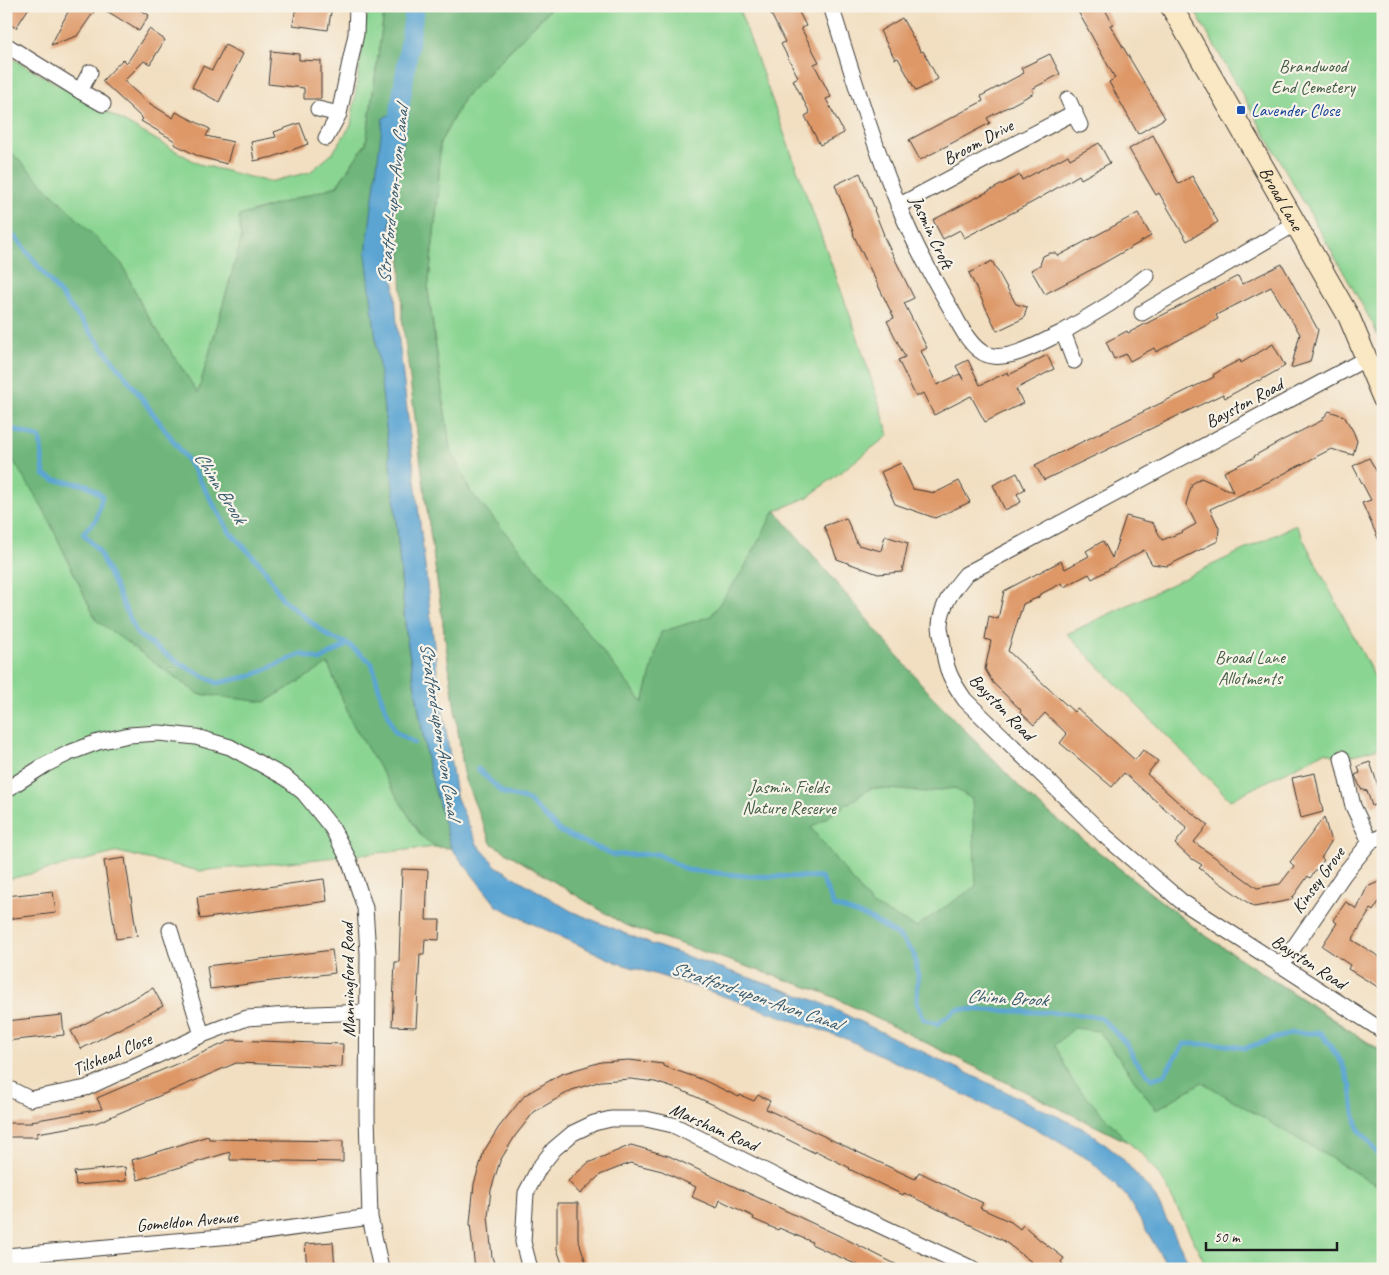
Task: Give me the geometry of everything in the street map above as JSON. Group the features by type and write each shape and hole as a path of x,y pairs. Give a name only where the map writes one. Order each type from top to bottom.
{"street":[{"path":"326,138 339,114 356,34 357,6"},
{"name":"Jasmin Croft","path":"831,6 875,143 898,206 931,276 969,342 987,355 1004,356 1028,349 1063,332 1111,303 1147,276"},
{"name":"Broad Lane","path":"1171,6 1350,317 1383,398"},
{"path":"6,45 103,104"},
{"path":"80,91 90,72"},
{"name":"Broom Drive","path":"898,206 1078,119 1068,99"},
{"path":"318,109 339,114"},
{"path":"1142,313 1295,224"},
{"path":"1063,332 1074,361"},
{"name":"Bayston Road","path":"1367,358 966,574 954,588 946,604 940,624 945,664 952,682 966,700 1105,836 1180,901 1383,1031"},
{"name":"Manningford Road","path":"6,792 12,786 45,765 98,742 129,735 159,733 196,737 230,747 286,778 304,793 332,828 349,860 365,908 368,954 367,1131 370,1217 381,1269"},
{"name":"Kinsey Grove","path":"1281,966 1344,874 1376,839 1353,806 1342,758"},
{"path":"170,930 202,1035"},
{"name":"Tilshead Close","path":"6,1087 30,1099 86,1088 202,1035 247,1018 367,1012"},
{"name":"Marsham Road","path":"530,1269 523,1242 524,1215 526,1193 539,1168 554,1149 573,1133 594,1123 611,1119 646,1119 673,1125 781,1179 973,1269"},
{"name":"Gomeldon Avenue","path":"6,1256 243,1235 370,1217"}],"green space":[{"path":"368,6 385,6 366,143 337,186 239,216 241,241 198,393 428,765 451,848 436,847 200,871 118,852 6,880 6,55 199,164 269,182 310,172 332,154 351,125"},
{"name":"Jasmin Fields Nature Reserve","path":"385,6 553,6 464,98 440,143 438,196 428,290 450,448 470,491 556,592 643,703 661,632 711,616 743,570 775,510 929,693 1029,797 1200,932 1383,1053 1383,1189 1202,1082 1156,1110 1099,1031 1074,1028 1055,1045 1073,1082 1128,1142 825,993 625,925 491,843 465,780 402,318 400,226 390,224 408,105 383,119 394,496 406,634 428,765 451,848 436,847 421,836 352,723 328,664 265,702 198,694 96,620 43,508 6,449 6,147 122,264 144,310 198,393 241,241 239,216 337,186 366,143","holes":["871,788 928,792 954,788 972,799 976,886 916,927 872,905 811,828"]},
{"name":"Jasmin Fields Nature Reserve","path":"553,6 738,6 856,332 889,435 808,497 775,511 929,693 1029,797 1200,932 1383,1052 1383,1138 1202,1081 1383,1189 1383,1269 1208,1269 1164,1182 1146,1158 1128,1142 825,993 625,925 491,843 465,780 425,495 470,490 450,448 428,290 438,196 440,143 464,98"},
{"name":"Brandwood End Cemetery","path":"1192,6 1383,6 1383,349 1373,324"},
{"name":"Broad Lane Allotments","path":"1296,525 1383,693 1383,747 1342,758 1325,752 1230,800 1067,634"}],"water":[{"path":"409,104 390,224 397,323 437,671 456,796 477,844 496,866 571,911 651,944 817,1001 1088,1131 1121,1157 1154,1195 1192,1269 1169,1269 1126,1196 1091,1161 1042,1132 849,1040 697,987 618,963 529,922 497,906 451,848 428,765 406,634 394,496 366,254 383,118"}],"building":[{"path":"6,6 30,6 16,28 6,22"},
{"path":"71,6 98,6 77,36 51,45"},
{"path":"99,6 133,6 149,15 139,31"},
{"path":"296,6 332,6 328,30 293,25"},
{"path":"767,6 796,6 806,26 801,28 819,62 814,64 831,97 826,99 844,133 820,145 805,116 810,113 793,80 798,77 781,44 785,42"},
{"path":"1075,6 1103,6 1113,24 1110,25 1165,118 1138,134 1109,82 1115,78"},
{"path":"902,18 938,79 916,91 898,58 895,59 880,31"},
{"path":"149,29 165,40 150,64 144,61 124,81 146,101 173,118 176,112 210,129 206,136 233,142 227,164 200,157 174,144 175,141 141,121 143,119 102,81 123,59 127,63"},
{"path":"225,45 243,54 219,102 192,87 203,66 212,70"},
{"path":"271,51 299,54 299,60 321,61 321,99 304,99 304,88 268,84"},
{"path":"1050,54 1060,74 1032,89 1034,93 987,118 990,123 920,160 909,140 983,101 981,96 1024,73 1021,68"},
{"path":"300,123 308,144 273,157 254,161 251,142 276,137 274,132"},
{"path":"1153,135 1179,184 1192,176 1218,222 1187,241 1159,193 1156,195 1129,149"},
{"path":"1099,143 1110,163 1081,179 1079,175 1033,202 964,238 960,230 943,239 933,220 1020,175 1022,180 1068,155 1070,159"},
{"path":"860,173 875,209 883,235 914,298 904,303 927,348 921,351 937,385 960,374 964,381 956,366 968,360 980,385 1008,372 1009,375 1047,355 1054,369 1016,389 1023,403 985,422 971,396 934,415 923,393 916,397 898,360 905,357 887,321 894,318 853,234 835,185"},
{"path":"1138,213 1151,236 1045,294 1031,270 1040,265 1043,256 1056,253 1058,256"},
{"path":"992,261 1016,304 1027,307 1024,318 997,331 969,273"},
{"path":"1282,264 1318,330 1310,362 1291,368 1300,334 1271,287 1216,315 1218,319 1156,352 1154,348 1130,361 1126,354 1114,359 1106,342 1127,331 1128,333 1238,276 1242,284"},
{"path":"1273,344 1285,366 1259,381 1225,398 1223,394 1044,480 1035,465 1214,377 1213,375 1226,367 1240,360 1241,363"},
{"path":"1329,411 1344,416 1353,431 1357,441 1353,455 1331,449 1268,482 1210,509 1219,528 1218,541 1167,566 1152,564 1144,550 1092,579 1089,574 1064,587 1062,583 1023,604 1008,651 1074,712 1077,708 1135,760 1143,750 1158,761 1147,774 1178,802 1208,825 1194,842 1257,888 1280,884 1294,866 1290,862 1324,817 1331,842 1321,858 1324,860 1310,878 1308,876 1291,900 1254,907 1199,868 1202,865 1189,857 1175,844 1187,828 1124,773 1112,787 1060,743 1067,734 1045,713 1034,725 1020,712 1021,710 993,683 985,669 991,641 985,639 989,616 998,619 1004,591 1061,561 1065,569 1089,556 1086,551 1103,541 1112,558 1126,516 1153,523 1162,540 1180,533 1196,524 1186,504 1192,484 1201,478 1233,492 1224,472 1321,421"},
{"path":"1369,458 1383,483 1383,549 1362,503 1371,500 1353,466"},
{"path":"901,463 913,489 935,493 959,481 970,502 935,518 895,504 881,472"},
{"path":"1017,473 1025,489 1017,494 1021,502 1005,510 993,485"},
{"path":"846,518 858,545 881,551 885,536 908,543 902,572 878,574 837,559 824,526"},
{"path":"1370,762 1383,800 1383,802 1372,806 1367,791 1361,789 1355,775 1360,773 1358,766"},
{"path":"1315,773 1323,812 1301,818 1292,778"},
{"path":"125,858 137,936 116,939 104,861"},
{"path":"402,869 428,870 426,920 440,920 439,940 425,939 424,954 420,954 416,1027 392,1026 395,962 399,962"},
{"path":"324,879 327,901 200,919 197,897"},
{"path":"1383,880 1383,898 1373,911 1371,909 1352,940 1383,959 1383,990 1348,969 1350,965 1322,946 1337,923 1333,920 1346,902 1357,909 1367,887"},
{"path":"53,891 56,913 6,919 6,896"},
{"path":"332,950 335,973 210,989 207,966"},
{"path":"153,988 163,1006 81,1049 71,1031"},
{"path":"62,1015 64,1035 6,1041 6,1021"},
{"path":"232,1040 343,1044 342,1067 236,1063 96,1123 37,1133 37,1137 6,1137 6,1123 32,1123 31,1121 102,1109 97,1098"},
{"path":"629,1060 663,1064 663,1066 701,1079 739,1097 740,1095 754,1101 758,1095 770,1101 766,1109 915,1179 919,1172 983,1203 980,1208 1011,1222 1020,1229 1023,1225 1064,1258 1061,1262 1068,1269 1041,1269 1004,1241 904,1193 903,1195 816,1151 815,1153 683,1091 655,1082 631,1079 601,1081 572,1090 534,1112 515,1136 500,1161 491,1190 488,1216 492,1257 496,1269 475,1269 470,1223 474,1184 484,1151 499,1127 525,1095 561,1074 601,1062"},
{"path":"208,1136 209,1139 343,1141 343,1162 230,1160 230,1152 138,1180 132,1160"},
{"path":"631,1145 669,1156 844,1238 905,1269 866,1269 811,1244 812,1242 753,1219 754,1217 720,1200 717,1208 692,1197 696,1187 662,1171 630,1163 600,1175 580,1194 568,1181 588,1163"},
{"path":"125,1167 126,1181 76,1185 74,1172"},
{"path":"557,1203 578,1203 578,1238 588,1269 564,1269 557,1249"},
{"path":"333,1242 335,1269 307,1269 305,1244"}],"waterway":[{"name":"Stratford-upon-Avon Canal","path":"396,134 415,6"},
{"name":"Chinn Brook","path":"6,231 16,238 126,377 189,462 229,531 263,567 283,600 330,637 348,644 372,663 382,700 395,732 414,743"},
{"path":"6,427 40,438 44,475 55,480 87,485 102,496 96,520 83,533 98,550 137,634 179,663 217,683 251,676 301,654 320,660 348,644"},
{"name":"Chinn Brook","path":"478,769 503,793 528,800 561,832 614,855 657,854 687,870 747,876 821,877 834,906 869,918 899,936 914,954 918,975 917,1002 924,1019 937,1024 957,1009 1066,1013 1100,1017 1126,1043 1135,1060 1152,1079 1164,1075 1184,1044 1219,1044 1245,1048 1292,1033 1321,1033 1342,1063 1351,1087 1358,1128 1383,1160"}],"place":[{"name":"Lavender Close","path":"1241,110"}]}
